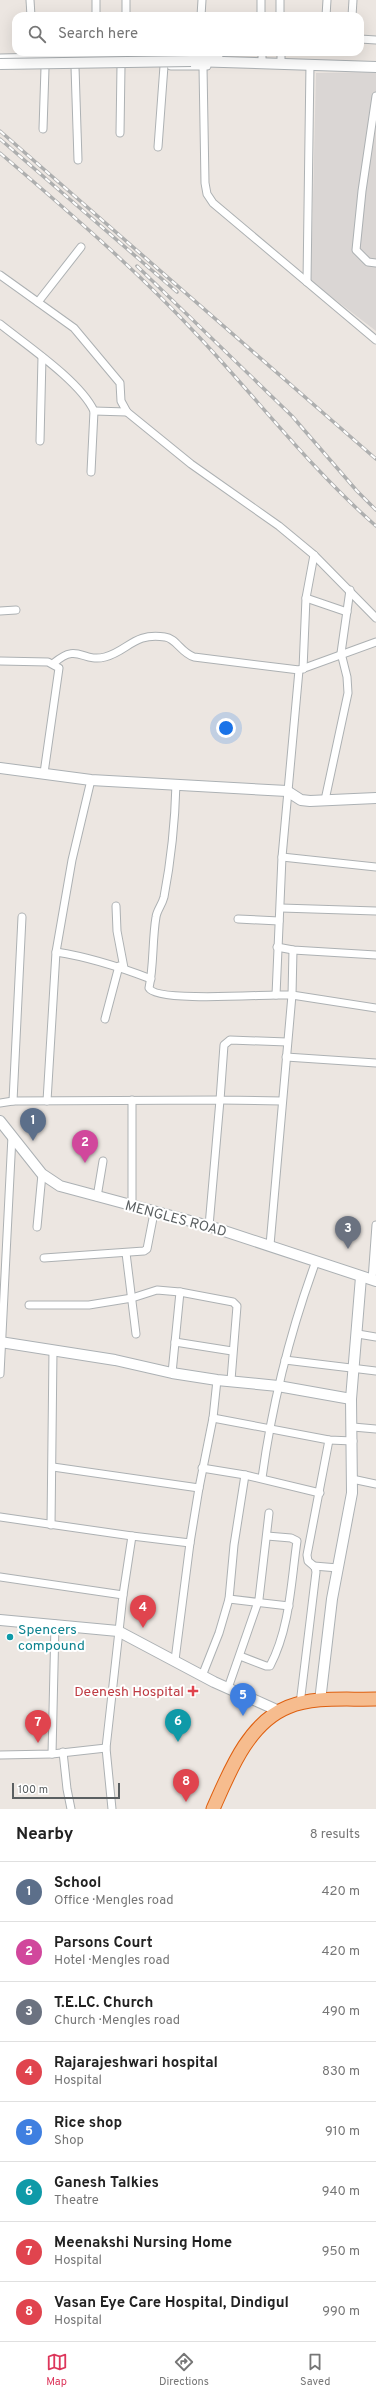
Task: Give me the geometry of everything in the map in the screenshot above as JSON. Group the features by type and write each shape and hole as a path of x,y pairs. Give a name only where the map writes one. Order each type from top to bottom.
{"highway":[{"path":"213,1809 240,1754 257,1730 279,1712 300,1704 320,1701 376,1699"},
{"path":"222,1809 248,1758 264,1736 280,1721 302,1711 376,1706"}],"street":[{"path":"30,0 31,12"},
{"path":"96,0 96,12"},
{"path":"126,0 126,12"},
{"path":"201,12 202,0"},
{"path":"261,0 261,12"},
{"path":"280,0 280,12"},
{"path":"326,12 327,0"},
{"path":"352,12 353,0"},
{"path":"364,39 376,40"},
{"path":"0,58 15,56"},
{"path":"30,56 30,68"},
{"path":"96,56 96,66"},
{"path":"120,133 124,66 126,56"},
{"path":"212,56 233,61"},
{"path":"262,56 262,63"},
{"path":"281,56 281,63"},
{"path":"0,67 203,67 233,61"},
{"path":"0,64 233,61 376,67"},
{"path":"307,282 310,64"},
{"path":"158,147 164,66"},
{"path":"75,67 78,160"},
{"path":"203,67 205,183 208,194 213,203 376,340"},
{"path":"43,129 46,68"},
{"path":"376,96 375,113 362,191 356,250 368,262 376,263"},
{"path":"38,302 81,247"},
{"path":"0,275 74,328 120,383 121,401 127,412 191,464 279,526 314,555 376,618"},
{"path":"0,324 42,357 77,388 94,411 91,472"},
{"path":"40,441 42,357"},
{"path":"94,411 127,412"},
{"path":"276,995 277,947 281,908 282,857 287,791 301,670 306,598 314,555"},
{"path":"325,800 348,693 347,677 340,653 350,590"},
{"path":"306,598 347,612"},
{"path":"0,610 16,610"},
{"path":"54,664 65,654 72,653 104,657 131,641 164,636 171,638 183,652 195,658 301,670 340,653 376,642"},
{"path":"0,660 54,664 59,668 60,674 44,773"},
{"path":"0,768 91,780 287,791 301,800 376,798"},
{"path":"47,1101 56,952 72,860 91,780"},
{"path":"176,784 173,836 163,899 156,918 149,988 154,992 193,997 292,995 376,1008"},
{"path":"282,857 376,867"},
{"path":"105,1019 121,967 116,906"},
{"path":"281,908 376,911"},
{"path":"13,1101 22,917"},
{"path":"238,919 279,921"},
{"path":"277,947 293,950 376,955"},
{"path":"270,1245 292,995 293,950"},
{"path":"56,952 84,957 121,967 151,979"},
{"path":"209,1226 224,1045 227,1042 237,1040 288,1042"},
{"path":"286,1057 376,1063"},
{"path":"0,1102 132,1100 282,1102"},
{"path":"132,1100 132,1207"},
{"name":"MENGLES ROAD","path":"0,1121 42,1174 60,1186 154,1213 209,1226 270,1245 374,1281"},
{"path":"0,1374 12,1136"},
{"path":"97,1197 103,1161"},
{"path":"37,1227 42,1174"},
{"path":"44,1258 140,1252 147,1250 154,1213"},
{"path":"374,1281 376,1225"},
{"path":"126,1253 136,1334"},
{"path":"262,1478 269,1430 278,1386 300,1306 316,1261"},
{"path":"320,1701 332,1599 349,1517 353,1441 352,1398 356,1368 362,1277"},
{"path":"29,1304 89,1305 132,1298 157,1290 180,1292 236,1304 230,1380"},
{"path":"172,1373 180,1292"},
{"path":"358,1334 376,1337"},
{"path":"175,1342 232,1351"},
{"path":"1,1343 115,1360 172,1373 217,1380 230,1380 278,1386 352,1398"},
{"path":"50,1525 53,1467 53,1350"},
{"path":"285,1360 376,1371"},
{"path":"175,1660 190,1543 202,1468 213,1418 217,1380"},
{"path":"213,1418 269,1430 329,1440 353,1441"},
{"path":"352,1427 376,1429"},
{"path":"300,1704 316,1572 314,1566 308,1561 307,1555 329,1440"},
{"path":"53,1467 199,1488"},
{"path":"202,1468 262,1478 320,1493"},
{"path":"202,1676 219,1633 229,1599 234,1545 245,1475"},
{"path":"352,1479 376,1484"},
{"path":"228,1688 259,1602 269,1513"},
{"path":"0,1517 190,1543"},
{"path":"112,1809 106,1748 118,1631 132,1536"},
{"path":"240,1656 266,1666 270,1666 278,1648 289,1606 297,1541 291,1538 267,1536"},
{"path":"314,1566 338,1568"},
{"path":"0,1577 123,1595"},
{"path":"229,1599 289,1606"},
{"path":"0,1620 118,1631 175,1660 202,1676 279,1712"},
{"path":"52,1754 55,1624"},
{"path":"0,1755 52,1754 106,1748"},
{"path":"63,1752 66,1789 71,1809"}],"shaded area":[{"path":"376,72 376,331 311,281 316,73"}],"railway":[{"path":"0,131 376,459"},
{"path":"0,139 177,292"},
{"path":"0,153 77,220 152,289 200,338 307,458 376,526"},
{"path":"137,266 292,416 357,491 376,510"}],"place":[{"name":"School","path":"33,1141"},
{"name":"Parsons Court","path":"85,1163"},
{"name":"T.E.LC. Church","path":"348,1249"},
{"name":"Rajarajeshwari hospital","path":"143,1628"},
{"name":"Spencers compound","path":"10,1637"},
{"name":"Deenesh Hospital","path":"193,1691"},
{"name":"Rice shop","path":"243,1716"},
{"name":"Ganesh Talkies","path":"178,1742"},
{"name":"Meenakshi Nursing Home","path":"38,1743"},
{"name":"Vasan Eye Care Hospital, Dindigul","path":"186,1802"}]}
